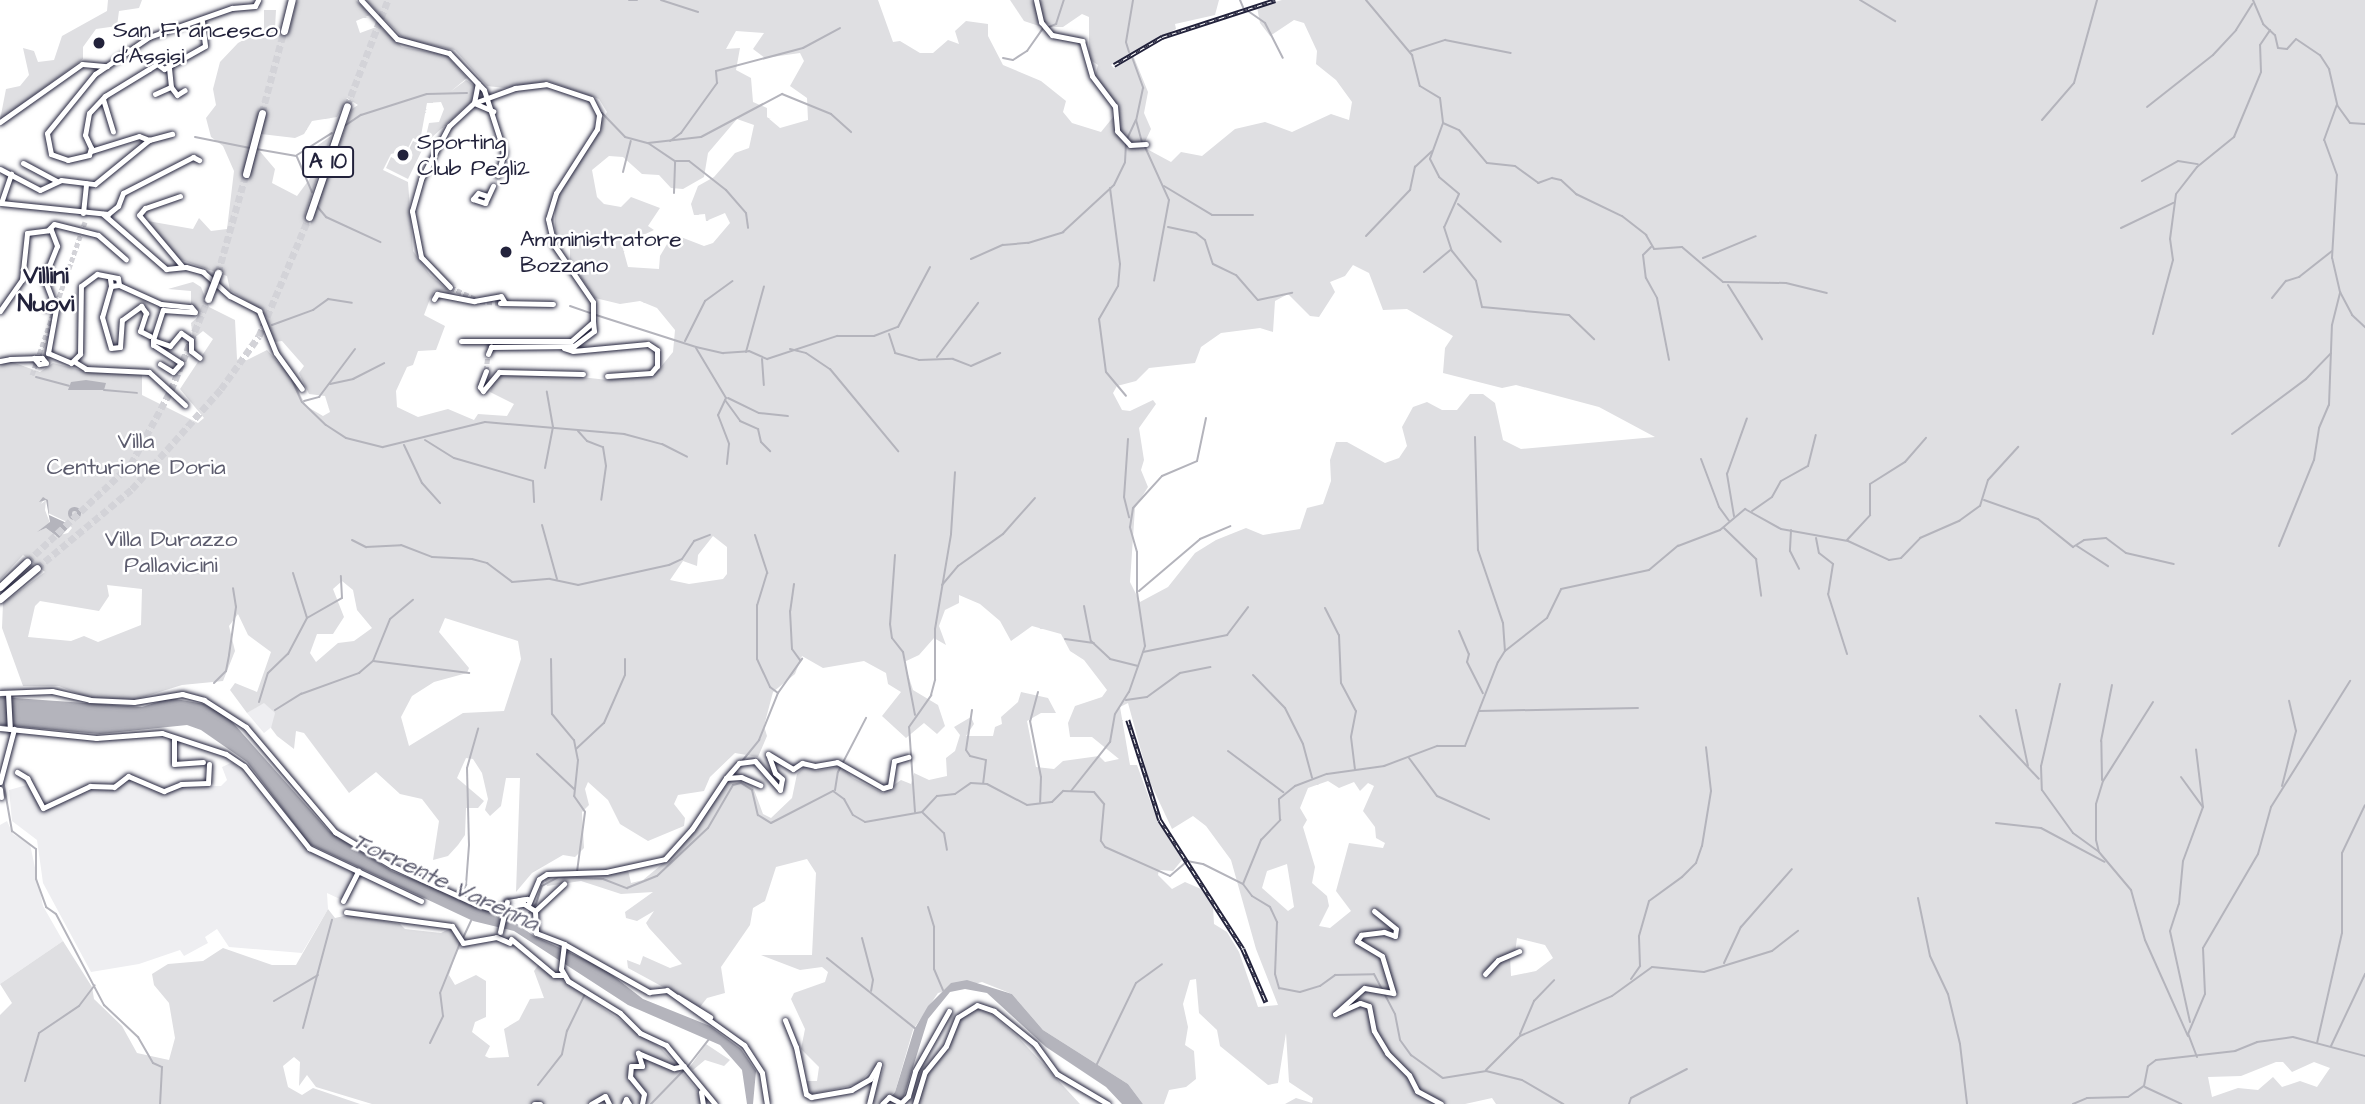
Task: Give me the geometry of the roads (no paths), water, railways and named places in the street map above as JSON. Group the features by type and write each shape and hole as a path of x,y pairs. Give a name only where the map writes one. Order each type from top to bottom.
{"highway":[{"path":"284,31 292,0"},
{"name":"A 10","path":"309,217 347,106"},
{"path":"247,171 261,116"},
{"path":"208,299 218,273"},
{"path":"0,587 27,562"},
{"path":"0,599 37,568"}],"street":[{"path":"149,140 139,136 91,151 80,159 60,159 51,154 47,133 95,74 149,37 202,21 232,8 255,6 258,0"},
{"path":"361,0 397,39 449,53 478,83 488,96 493,109 504,152 498,175"},
{"path":"1036,0 1041,22 1052,35 1082,41 1092,76 1115,106 1116,131 1132,146 1146,144"},
{"path":"91,151 85,135 86,118 103,99 149,69 169,66 205,46 202,21"},
{"path":"0,122 62,75 82,64 109,66"},
{"path":"93,64 95,74"},
{"path":"169,66 171,87 177,95 185,90"},
{"path":"478,83 500,92"},
{"path":"474,103 478,83"},
{"path":"450,287 421,257 412,211 421,179 444,133 474,103 500,92 546,84 591,99 598,107 597,129 556,193 548,219 554,245 593,302 595,329 589,337 565,348"},
{"path":"155,94 171,87"},
{"path":"493,109 500,92"},
{"path":"103,99 113,132"},
{"path":"474,103 493,109"},
{"path":"23,163 58,181 99,182 149,140 172,134"},
{"path":"11,174 1,205 103,214 117,209 123,193 193,158 199,160"},
{"path":"0,169 40,191 58,181"},
{"path":"85,222 86,183"},
{"path":"488,195 493,186"},
{"path":"180,196 140,212 140,220 181,266"},
{"path":"103,214 166,269 181,266 203,272 230,296 259,311 276,353 302,389"},
{"path":"0,311 22,280 27,233 48,230 54,224 98,235 126,259"},
{"path":"48,230 58,241 44,273 56,309 48,353 60,362 75,362 86,369 149,372 185,405"},
{"path":"75,362 80,350 81,286 93,274 110,279 118,278 119,285"},
{"path":"110,279 111,286 102,307 110,346 120,347 122,320 141,306 146,313 139,331 170,346 181,333 191,340 191,351 200,358"},
{"path":"111,286 119,285 161,304 196,308 195,312 163,310 151,338 153,345 181,363 173,372 160,364"},
{"path":"434,299 437,294 474,301 500,296 503,303 553,304"},
{"path":"461,341 571,341 593,322"},
{"path":"488,354 491,347 565,348 573,351 648,344 657,351 657,366 651,373 607,376"},
{"path":"0,361 34,358"},
{"path":"486,371 480,387 483,391 499,372 583,374"},
{"path":"0,693 8,695 52,691 90,700 134,702 170,694 204,700 246,727 335,832 392,866 476,904 491,908 510,902 529,905 535,911 536,933 649,992 661,988 710,1017"},
{"path":"0,782 11,729 8,695"},
{"path":"0,728 96,737 162,733 235,758 304,843 421,901"},
{"path":"17,772 27,778 43,808 90,786 114,787 128,776 164,791 181,784 208,783 206,763 174,764 174,738"},
{"path":"529,905 540,879 547,874 606,872 665,859 698,821 739,763 755,761 780,790 782,779 776,776 768,754 793,769 802,763 815,766 837,762 883,788 890,786 894,761 908,757"},
{"path":"726,778 741,777 760,785"},
{"path":"0,789 1,797"},
{"path":"343,901 358,871"},
{"path":"535,911 565,884"},
{"path":"499,937 510,902"},
{"path":"1374,911 1396,929 1395,936 1384,932 1361,935 1357,941 1372,945 1386,961 1393,993 1358,990 1335,1014 1360,1003 1370,1006 1372,1026 1387,1053 1409,1074 1417,1091 1441,1104"},
{"path":"346,912 452,926 463,943 499,937 510,941 554,975 563,975 640,1033 666,1045 715,1104"},
{"path":"563,975 560,964 564,946"},
{"path":"1485,974 1498,960 1519,951"},
{"path":"672,994 744,1045 762,1073 767,1104"},
{"path":"915,1104 925,1072 946,1046 958,1017 977,1005 994,1011 1035,1044 1057,1074 1108,1104"},
{"path":"882,1104 889,1097 901,1103 949,1011"},
{"path":"785,1020 796,1047 806,1094 811,1097 851,1090 870,1079 879,1064 869,1104"},
{"path":"642,1104 644,1094 630,1077 631,1066 642,1066 638,1053 674,1068 684,1066"},
{"path":"700,1089 703,1104"},
{"path":"591,1104 605,1096 609,1104"},
{"path":"534,1104 540,1104"}],"waterway":[{"path":"629,0 637,0"},
{"path":"661,0 698,12"},
{"path":"1049,27 1056,24 1064,0"},
{"path":"1129,52 1126,42 1133,0"},
{"path":"1240,0 1243,7"},
{"path":"1366,0 1412,55 1420,86 1440,98 1443,123 1430,159 1439,177 1459,194 1444,227 1452,251 1476,281 1482,307 1569,315 1594,339"},
{"path":"1860,0 1895,21"},
{"path":"2042,120 2074,83 2097,0"},
{"path":"2253,0 2263,24 2275,35 2278,48 2287,49 2296,39 2320,55 2329,69 2337,105 2350,123 2365,124"},
{"path":"2147,107 2213,55 2236,30 2252,4"},
{"path":"1248,11 1265,23 1283,58"},
{"path":"670,141 681,133 717,83 716,71 803,48 840,28"},
{"path":"1003,58 1013,60 1027,51 1043,28"},
{"path":"2153,334 2173,260 2170,239 2176,194 2197,167 2234,137 2261,72 2260,45 2270,30"},
{"path":"1411,51 1445,40 1511,53"},
{"path":"1132,57 1143,88 1136,120 1142,142"},
{"path":"343,127 361,115 427,94 467,93"},
{"path":"648,143 701,137 782,94 831,114 851,132"},
{"path":"2279,546 2314,460 2319,428 2329,405 2332,325 2340,292 2332,258 2337,175 2324,140 2337,105"},
{"path":"602,113 625,137 648,143 675,161 689,161 726,190 746,213 748,228"},
{"path":"1127,139 1136,120"},
{"path":"1443,123 1459,130 1487,163 1515,166 1538,183 1552,178 1561,180 1576,194 1622,216 1646,235 1654,249 1682,247 1723,282 1786,283 1827,293"},
{"path":"297,155 332,133"},
{"path":"195,137 250,148"},
{"path":"623,172 631,141"},
{"path":"971,259 1003,245 1028,243 1063,232 1114,185 1125,162 1126,144"},
{"path":"1145,147 1169,200 1154,281"},
{"path":"256,149 296,156"},
{"path":"1366,236 1410,190 1415,167 1432,151"},
{"path":"297,157 312,192"},
{"path":"674,193 675,161"},
{"path":"2142,181 2178,161 2198,164"},
{"path":"1164,186 1212,215 1253,215"},
{"path":"1110,188 1120,264 1118,286 1099,319 1106,372 1126,396"},
{"path":"2121,228 2173,203"},
{"path":"1458,204 1501,242"},
{"path":"316,205 326,217 380,242"},
{"path":"1168,227 1196,233 1205,240 1213,264 1236,275 1258,300 1292,293"},
{"path":"1703,258 1756,236"},
{"path":"1651,247 1643,255 1646,278 1657,298 1669,360"},
{"path":"1424,272 1450,250"},
{"path":"2272,298 2286,281 2299,277 2332,251"},
{"path":"596,315 696,347 723,353 749,351 767,359 837,336 874,336 898,327 930,267"},
{"path":"685,341 705,301 733,281"},
{"path":"1728,285 1762,339"},
{"path":"746,352 764,286"},
{"path":"2340,292 2352,315 2365,327"},
{"path":"272,325 313,310 328,299 352,303"},
{"path":"937,357 978,303"},
{"path":"570,306 590,313"},
{"path":"889,334 895,353 919,360 953,359 971,366 1000,353"},
{"path":"696,348 726,398 718,415 729,444 727,464"},
{"path":"304,401 319,397 355,349"},
{"path":"790,349 806,353 830,369 898,451"},
{"path":"2232,434 2306,379 2331,353"},
{"path":"762,359 764,385"},
{"path":"330,384 353,379 384,363"},
{"path":"36,377 69,386"},
{"path":"292,380 302,402 326,425 346,438 383,447 485,422 624,434 662,444 687,457"},
{"path":"104,390 137,393"},
{"path":"545,468 553,427 547,392"},
{"path":"728,398 759,413 788,416"},
{"path":"725,400 740,421 758,429 761,442 770,451"},
{"path":"1071,791 1110,742 1115,714 1129,692 1145,646 1137,592 1137,552 1130,527 1133,508 1162,476 1197,461 1206,418"},
{"path":"1734,516 1727,474 1747,418"},
{"path":"578,431 587,441 603,447 606,466 601,500"},
{"path":"1752,511 1772,497 1781,481 1808,466 1816,435"},
{"path":"1475,437 1478,550 1503,623 1505,651"},
{"path":"1847,540 1870,515 1870,484 1905,462 1926,438"},
{"path":"1128,439 1124,497 1129,517"},
{"path":"425,440 454,458 533,481 534,502"},
{"path":"404,445 422,483 440,503"},
{"path":"1243,884 1261,840 1280,820 1279,799 1295,786 1327,774 1384,766 1437,746 1465,746 1498,662 1505,651 1547,618 1561,589 1649,570 1678,546 1720,530 1745,509 1781,529 1848,541 1889,560 1901,558 1920,538 1959,521 1980,506 1988,480 2018,447"},
{"path":"1701,459 1719,507 1729,521"},
{"path":"915,812 909,727 931,695 935,680 935,629 951,534 955,472"},
{"path":"942,585 958,566 1003,534 1035,498"},
{"path":"1984,500 2038,519 2073,547 2084,540 2106,538 2126,553 2174,564"},
{"path":"75,510 79,514 75,518 71,514 75,510"},
{"path":"542,525 557,579"},
{"path":"1139,591 1200,539 1230,526"},
{"path":"1724,528 1756,559 1761,596"},
{"path":"1791,530 1790,551 1799,569"},
{"path":"352,540 366,547 401,545 432,557 472,559 487,563 512,582 550,579 578,585 669,565 682,559 694,541 710,535"},
{"path":"755,535 767,573 757,605 757,659 770,687 778,693"},
{"path":"1816,538 1819,553 1833,564 1828,594 1847,654"},
{"path":"2077,546 2108,566"},
{"path":"895,555 890,624 892,638 903,652 915,715"},
{"path":"293,573 307,618"},
{"path":"259,702 268,673 288,654 307,618 342,598 341,576"},
{"path":"794,584 790,611 792,649 800,660"},
{"path":"214,683 226,671 236,607 233,588"},
{"path":"373,661 390,619 413,600"},
{"path":"1084,606 1091,641 1110,659 1138,666"},
{"path":"1143,652 1227,635 1248,607"},
{"path":"1325,608 1339,635 1341,683 1356,711 1351,737 1355,770"},
{"path":"1459,631 1469,654 1467,662 1483,693"},
{"path":"1065,639 1094,643"},
{"path":"551,659 552,714 574,740 578,760 574,796 585,812 577,872"},
{"path":"576,749 604,723 625,675 625,659"},
{"path":"743,760 759,740 778,693 802,659"},
{"path":"275,710 301,694 359,673 373,661 469,673"},
{"path":"1126,700 1147,697 1180,673 1210,667"},
{"path":"1253,675 1285,708 1303,744 1312,778"},
{"path":"2197,1057 2188,1034 2205,994 2203,948 2258,854 2271,807 2350,681"},
{"path":"2060,684 2041,766 2042,790 2073,833 2099,852"},
{"path":"2102,780 2101,741 2112,685"},
{"path":"1038,692 1030,721 1041,777 1040,802"},
{"path":"2282,786 2296,731 2289,701"},
{"path":"2153,702 2103,781 2096,804 2096,840 2099,852 2131,890 2145,940 2188,1036"},
{"path":"1479,711 1638,708"},
{"path":"972,710 966,750 970,756 986,760 983,783"},
{"path":"2016,710 2028,766"},
{"path":"1980,716 2039,779"},
{"path":"835,790 838,772 866,718"},
{"name":"Torrente Varenna","path":"460,896 466,885 469,845 467,768 478,729"},
{"path":"1631,979 1640,966 1639,936 1649,901 1696,863 1702,846 1711,791 1706,747"},
{"path":"2190,1022 2170,931 2179,904 2183,861 2203,807 2196,749"},
{"path":"1228,751 1283,792"},
{"path":"537,754 574,789"},
{"path":"1409,758 1437,796 1489,819"},
{"path":"2181,777 2203,807"},
{"path":"3,780 12,831 36,849 36,879 46,907 56,914 104,1005 138,1037 153,1063 162,1067 160,1104"},
{"name":"Torrente Varenna","path":"519,927 536,904 542,886 558,877 603,879 627,888 657,876 708,828 733,785 741,783 752,790 758,815 771,823 833,791 844,799 853,815 865,822 922,812 937,796 955,794 971,783 987,784 1027,805 1052,802 1063,791 1094,792 1104,804 1101,841 1105,847 1170,876 1187,861 1203,864 1243,884 1252,896 1270,907 1277,922 1275,974 1279,988 1300,992 1320,986 1335,975 1374,974 1395,1014 1400,1040 1411,1055 1443,1078 1486,1071 1522,1080 1563,1104"},
{"path":"2317,1043 2342,933 2342,853 2365,805"},
{"path":"923,813 944,833 947,850"},
{"path":"1996,823 2041,828 2105,862"},
{"path":"1724,963 1741,927 1792,869"},
{"path":"1918,898 1930,956 1948,994 1960,1044 1967,1104"},
{"path":"928,907 934,927 934,969 943,990"},
{"path":"303,1028 332,920"},
{"name":"Torrente Varenna","path":"463,938 471,921"},
{"path":"1486,1070 1520,1036 1612,996 1652,967 1704,972 1772,951 1798,931"},
{"path":"862,938 873,980 871,991"},
{"path":"430,1043 443,1016 440,993 460,943"},
{"path":"827,958 916,1029"},
{"path":"1096,1066 1136,983 1162,964"},
{"path":"2331,1046 2365,974"},
{"path":"274,1001 318,975"},
{"path":"1520,1034 1534,1001 1554,980"},
{"path":"25,1081 39,1033 79,1006 95,985"},
{"path":"538,1085 562,1054 567,1031 585,994"},
{"path":"2073,1104 2087,1098 2128,1097 2144,1086 2148,1066 2156,1060 2235,1051 2257,1042 2293,1037 2365,1056"},
{"path":"688,1066 710,1038"},
{"path":"1629,1104 1631,1098 1687,1069"},
{"path":"651,1104 684,1070"},
{"path":"2145,1087 2181,1104"}],"tunnel":[{"path":"347,106 388,0"},
{"path":"262,113 284,31"},
{"path":"218,273 246,174"},
{"path":"37,568 132,489 221,389 259,336 309,217"},
{"path":"32,375 85,222"},
{"path":"450,287 480,301 500,303"},
{"path":"27,562 131,464 171,390 208,299"},
{"path":"486,371 488,354"}],"railway":[{"path":"1114,65 1162,37 1275,0"},
{"path":"1128,720 1160,820 1243,949 1266,1002"}],"place":[{"name":"San Francesco d'Assisi","path":"99,43"},
{"name":"Sporting Club Pegli2","path":"403,155"},
{"name":"Amministratore Bozzano","path":"506,252"}],"district":[{"name":"Villini Nuovi","path":"46,291"}],"park label":[{"name":"Villa Centurione Doria","path":"136,454"},
{"name":"Villa Durazzo Pallavicini","path":"171,552"}]}
